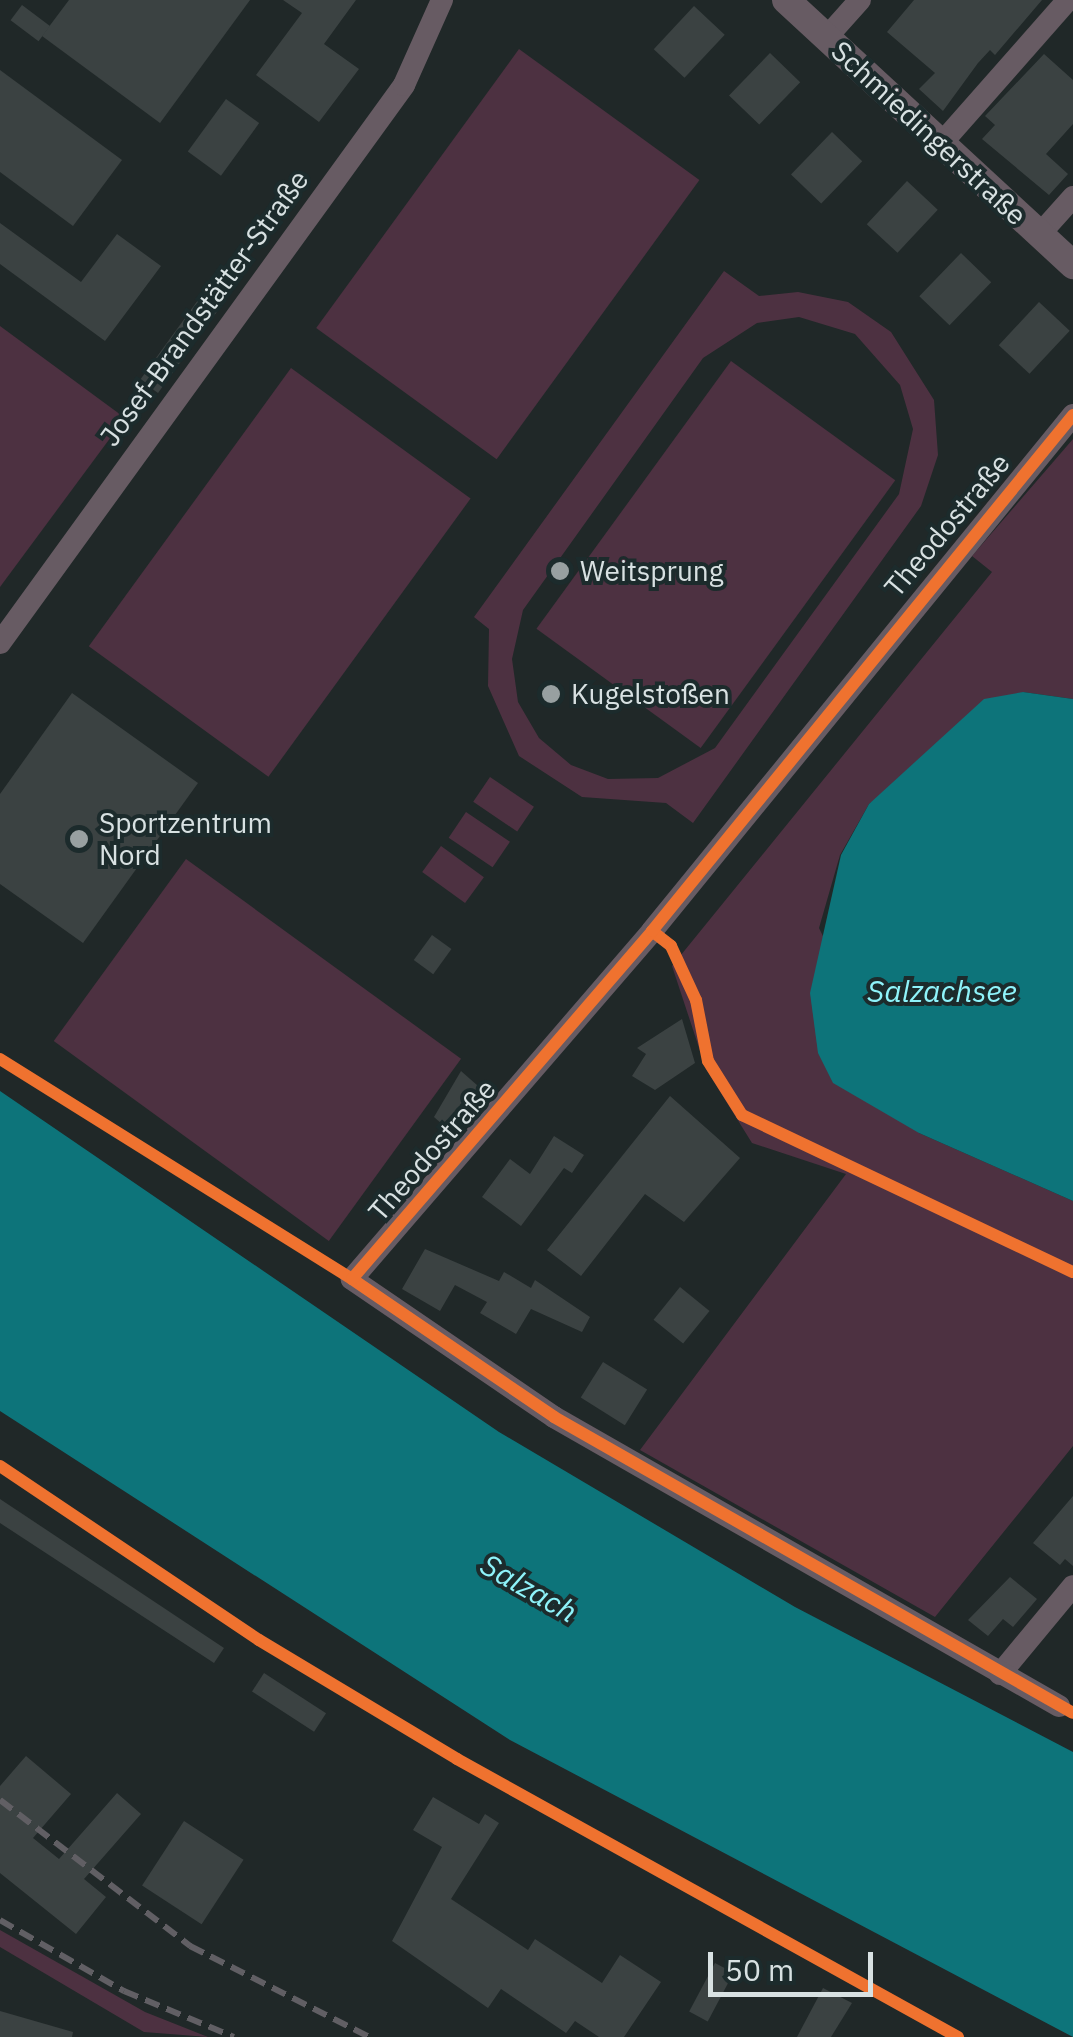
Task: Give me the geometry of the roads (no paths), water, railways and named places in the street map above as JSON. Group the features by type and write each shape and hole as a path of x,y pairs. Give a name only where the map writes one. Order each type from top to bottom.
{"street":[{"name":"Josef-Brandstätter-Straße","path":"0,643 404,86 442,0"},
{"name":"Schmiedingerstraße","path":"786,0 1073,265"},
{"path":"826,38 860,0"},
{"path":"940,146 1068,0"},
{"path":"1039,236 1073,198"},
{"name":"Theodostraße","path":"1058,1706 554,1417 352,1278 660,921 1073,415"},
{"path":"1000,1674 1073,1586"}],"water":[{"name":"Salzachsee","path":"1023,692 1073,699 1073,1201 919,1133 833,1083 818,1053 810,993 841,855 869,804 984,699"},
{"name":"Salzach","path":"0,1091 499,1432 795,1607 1073,1752 1073,2037 510,1740 0,1411"}],"railway":[{"path":"0,1800 190,1946 369,2037"},
{"path":"0,1920 124,1991 234,2037"}],"place":[{"name":"Weitsprung","path":"560,571"},
{"name":"Kugelstoßen","path":"551,694"},
{"name":"Sportzentrum Nord","path":"79,839"}]}
